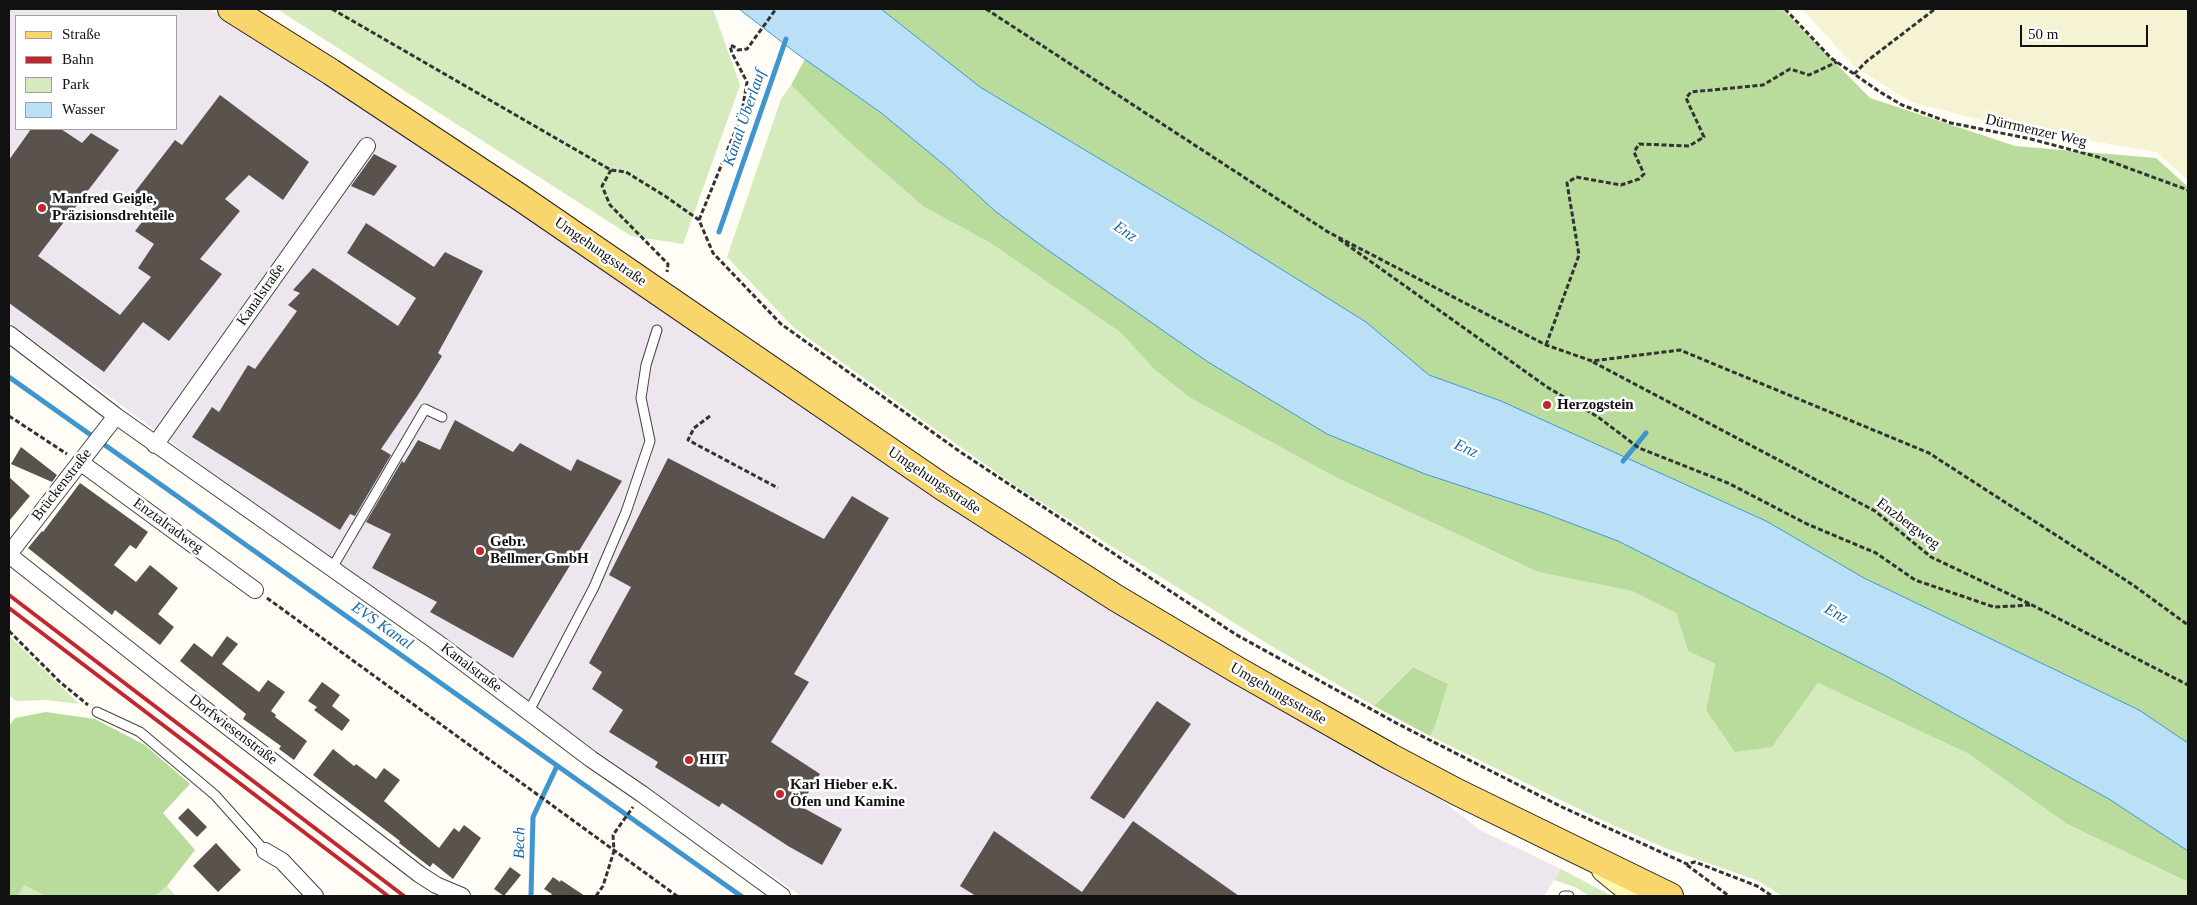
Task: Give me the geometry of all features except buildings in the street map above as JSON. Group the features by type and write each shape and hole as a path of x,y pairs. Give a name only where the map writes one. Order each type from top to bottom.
{"main road":[{"name":"Umgehungsstraße","path":"231,9 424,132 887,450 1054,559 1230,666 1331,724 1457,792 1670,896"},
{"path":"1587,857 1636,896"}],"street":[{"name":"Kanalstraße","path":"155,445 367,146"},
{"name":"Kanalstraße","path":"9,334 113,419 155,445 332,568 529,711 590,759 642,794 782,896"},
{"name":"Brückenstraße","path":"9,554 113,419"},
{"name":"Enztalradweg","path":"82,459 255,590"},
{"name":"Dorfwiesenstraße","path":"9,554 176,687 419,874 436,885 462,896"},
{"path":"265,850 282,861 315,896"}],"lane":[{"path":"529,711 594,587 626,512 650,441 642,398 646,365 657,330"},
{"path":"332,568 425,409 442,417"},
{"path":"96,712 140,732 215,795 265,850"},
{"path":"1565,896 1570,896"}],"path":[{"path":"332,9 611,170 626,172 665,196 699,220 713,253 781,324 959,451 1235,634 1398,724 1562,807 1687,864 1729,896"},
{"path":"699,220 741,117 748,82 730,46 738,50 748,49 776,9"},
{"path":"986,9 1328,232 1548,387 1598,417 1639,448 1728,483 1807,524 1876,553 1915,580 1994,607 2032,605"},
{"name":"Dürrmenzer Weg","path":"1784,9 1831,58 1902,105 1951,123 2031,139 2098,158 2188,190"},
{"path":"1854,74 1867,61 1935,9"},
{"path":"1546,345 1579,255 1567,183 1576,177 1621,185 1639,179 1644,174 1634,152 1639,144 1689,146 1704,137 1686,98 1691,92 1763,85 1790,69 1809,75 1837,62"},
{"path":"611,170 602,186 610,205 668,264 667,276"},
{"name":"Enzbergweg","path":"1328,232 1546,345 1592,361 1875,511 1931,557 2032,605 2188,685"},
{"path":"1592,361 1680,350 1929,453 2133,585 2188,625"},
{"path":"9,416 82,459"},
{"path":"710,416 694,428 688,440 778,488"},
{"path":"255,590 543,801 677,896"},
{"path":"9,631 60,682 96,712"},
{"path":"596,896 603,886 614,852 613,836 642,794"},
{"path":"1687,864 1694,862 1757,886 1772,896"}],"shaded area":[{"path":"9,9 209,9 217,13 539,226 876,455 1247,689 1435,795 1480,830 1561,869 1544,896 801,896 372,591 9,322"},
{"path":"1802,9 2188,9 2188,180 2156,152 2001,125 1911,102 1855,67"}],"green space":[{"path":"277,9 713,9 740,85 683,244 631,236"},
{"path":"881,9 1782,9 1870,98 2015,146 2156,158 2188,187 2188,743 2139,710 1864,578 1766,521 1501,401 1429,375 1366,322 1220,231 980,87"},
{"path":"805,59 880,112 948,168 995,211 1042,246 1208,362 1327,434 1425,474 1541,512 1618,541 1886,676 2109,799 2188,851 2188,882 2067,824 1969,754 1818,683 1772,747 1735,752 1706,710 1715,664 1688,651 1676,613 1632,591 1538,572 1335,477 1189,397 1155,370 1120,332 989,242 924,207 849,142 791,85"},
{"path":"791,85 849,142 924,207 989,242 1120,332 1155,370 1189,397 1335,477 1538,572 1632,591 1676,613 1688,651 1715,664 1706,710 1772,747 1818,683 1969,754 2067,824 2188,882 2188,896 1782,896 1759,881 1665,848 1595,817 1430,736 1448,684 1413,667 1374,706 1268,644 1020,489 793,327 727,257 781,99"},
{"path":"9,636 79,704 47,700 16,701 9,695"},
{"path":"1413,667 1448,684 1430,736 1374,706"},
{"path":"46,712 95,719 145,745 190,784 163,813 195,850 167,886 155,896 45,896 24,885 18,896 9,896 9,726 15,718"},
{"path":"1561,869 1612,896 1589,896 1575,887 1554,880"},
{"path":"24,885 45,896 18,896"},
{"path":"167,886 176,896 155,896"}],"water":[{"name":"Enz","path":"739,9 881,9 980,87 1220,231 1366,322 1429,375 1501,401 1766,521 1864,578 2139,710 2188,743 2188,851 2109,799 1886,676 1618,541 1541,512 1425,474 1327,434 1208,362 1042,246 995,211 948,168 880,112 796,53"}],"waterway":[{"name":"Kanal Überlauf","path":"719,232 786,39"},
{"name":"EVS Kanal","path":"9,377 741,896"},
{"path":"1623,461 1646,433"},
{"name":"Bech","path":"531,896 533,817 557,766"}],"railway":[{"path":"9,595 404,896"},
{"path":"9,608 388,896"}],"place":[{"name":"Manfred Geigle, Präzisionsdrehteile","path":"42,208"},
{"name":"Herzogstein","path":"1547,405"},
{"name":"Gebr. Bellmer GmbH","path":"480,551"},
{"name":"HIT","path":"689,760"},
{"name":"Karl Hieber e.K. Öfen und Kamine","path":"780,794"}]}
